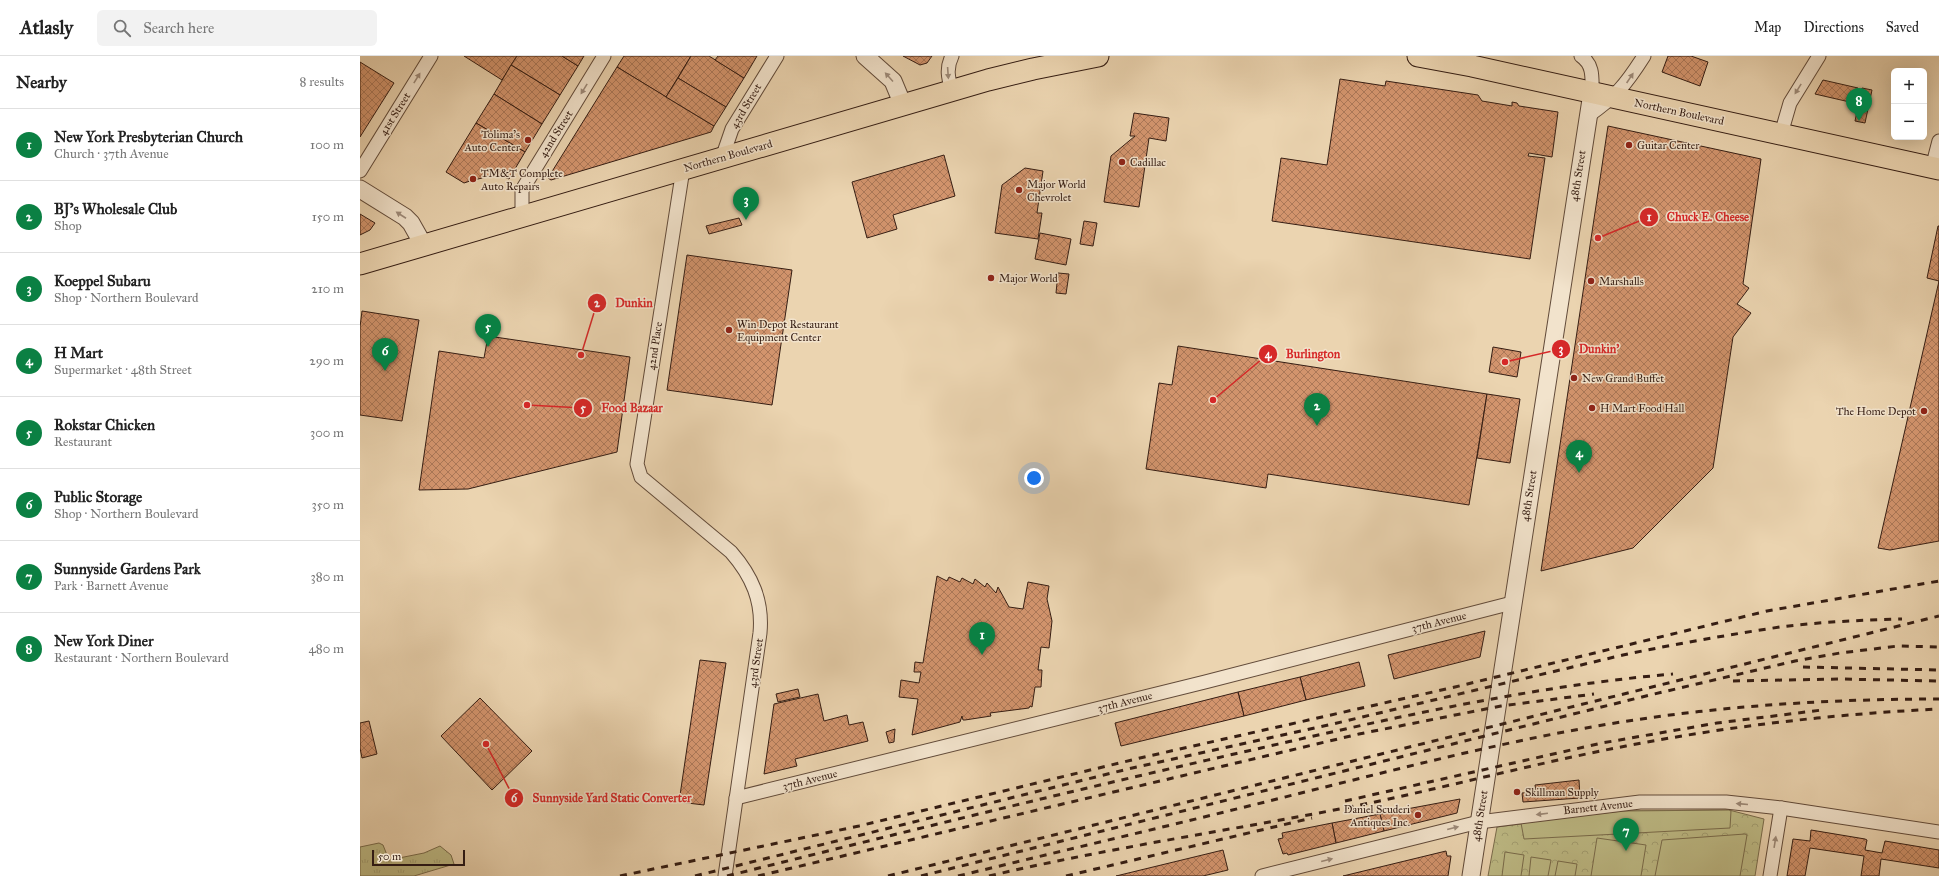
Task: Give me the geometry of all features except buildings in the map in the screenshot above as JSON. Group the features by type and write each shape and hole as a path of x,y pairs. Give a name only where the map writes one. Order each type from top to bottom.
{"main road":[{"name":"Northern Boulevard","path":"360,264 952,90 1033,69 1098,56"},
{"name":"Northern Boulevard","path":"1418,56 1474,61 1613,98 1935,168"}],"street":[{"name":"41st Street","path":"360,171 431,56"},
{"name":"42nd Street","path":"522,216 522,190 604,56"},
{"name":"43rd Street","path":"722,158 732,129 777,56"},
{"path":"865,56 893,81 903,105"},
{"path":"952,56 948,66 952,90"},
{"path":"1581,56 1591,67 1592,93"},
{"path":"1588,116 1613,98 1626,84 1644,56"},
{"path":"1781,134 1790,103 1819,56"},
{"name":"48th Street","path":"1471,876 1592,93"},
{"path":"1935,168 1939,141"},
{"name":"42nd Place","path":"658,491 641,477 636,464 683,169"},
{"path":"360,190 406,217 424,246"},
{"name":"43rd Street","path":"658,491 730,552 746,571 760,606 760,633 724,876"},
{"name":"37th Avenue","path":"736,798 1205,682 1512,603"},
{"name":"Barnett Avenue","path":"1262,876 1479,822 1640,802 1726,802 1780,808 1939,832"},
{"path":"1770,876 1780,808"}],"green space":[{"path":"1729,810 1764,819 1755,876 1488,876 1497,827 1622,811"},
{"path":"1729,810 1731,811 1730,828 1524,839 1521,823 1622,811"},
{"path":"1747,835 1740,876 1655,876 1662,840"},
{"path":"1597,838 1646,845 1641,876 1591,876"},
{"path":"379,843 383,845 389,860 424,853 440,846 451,855 454,864 414,876 360,876 360,847"},
{"path":"1505,852 1524,855 1521,876 1502,876"},
{"path":"1531,857 1551,860 1548,876 1529,876"},
{"path":"1558,861 1577,864 1575,876 1555,876"}],"railway":[{"path":"620,876 859,826 1140,758 1455,687 1767,611 1939,581"},
{"path":"888,876 1939,616"},
{"path":"695,876 1128,769 1333,724 1623,655 1780,627 1902,619"},
{"path":"921,876 1650,695 1795,661 1840,653 1898,646 1939,647"},
{"path":"1803,667 1939,670"},
{"path":"727,876 1060,794 1414,714 1569,686 1673,674"},
{"path":"1733,681 1839,679 1939,681"},
{"path":"758,876 1359,734 1501,706 1594,694"},
{"path":"958,876 1456,755 1532,738 1609,724 1691,712 1732,708 1856,700 1939,699"},
{"path":"989,876 1085,855 1375,802 1563,759 1704,732 1860,714 1939,709"},
{"path":"1345,801 1602,743 1717,723 1822,710"},
{"path":"1066,876 1312,818"}],"place":[{"name":"New York Diner","path":"1859,121"},
{"name":"Tolima's Auto Center","path":"528,140"},
{"name":"Guitar Center","path":"1629,145"},
{"name":"Cadillac","path":"1122,162"},
{"name":"TM&T Complete Auto Repairs","path":"473,179"},
{"name":"Major World Chevrolet","path":"1019,190"},
{"name":"Koeppel Subaru","path":"746,220"},
{"name":"Chuck E. Cheese","path":"1598,238"},
{"name":"Major World","path":"991,278"},
{"name":"Marshalls","path":"1591,281"},
{"name":"Win Depot Restaurant Equipment Center","path":"729,330"},
{"name":"Rokstar Chicken","path":"488,347"},
{"name":"Dunkin","path":"581,355"},
{"name":"Dunkin'","path":"1505,362"},
{"name":"Public Storage","path":"385,371"},
{"name":"New Grand Buffet","path":"1574,378"},
{"name":"Burlington","path":"1213,400"},
{"name":"Food Bazaar","path":"527,405"},
{"name":"H Mart Food Hall","path":"1592,408"},
{"name":"The Home Depot","path":"1924,411"},
{"name":"BJ's Wholesale Club","path":"1317,426"},
{"name":"H Mart","path":"1579,473"},
{"name":"New York Presbyterian Church","path":"982,655"},
{"name":"Sunnyside Yard Static Converter","path":"486,744"},
{"name":"Skillman Supply","path":"1517,792"},
{"name":"Daniel Scuderi Antiques Inc.","path":"1418,815"},
{"name":"Sunnyside Gardens Park","path":"1626,851"}]}
